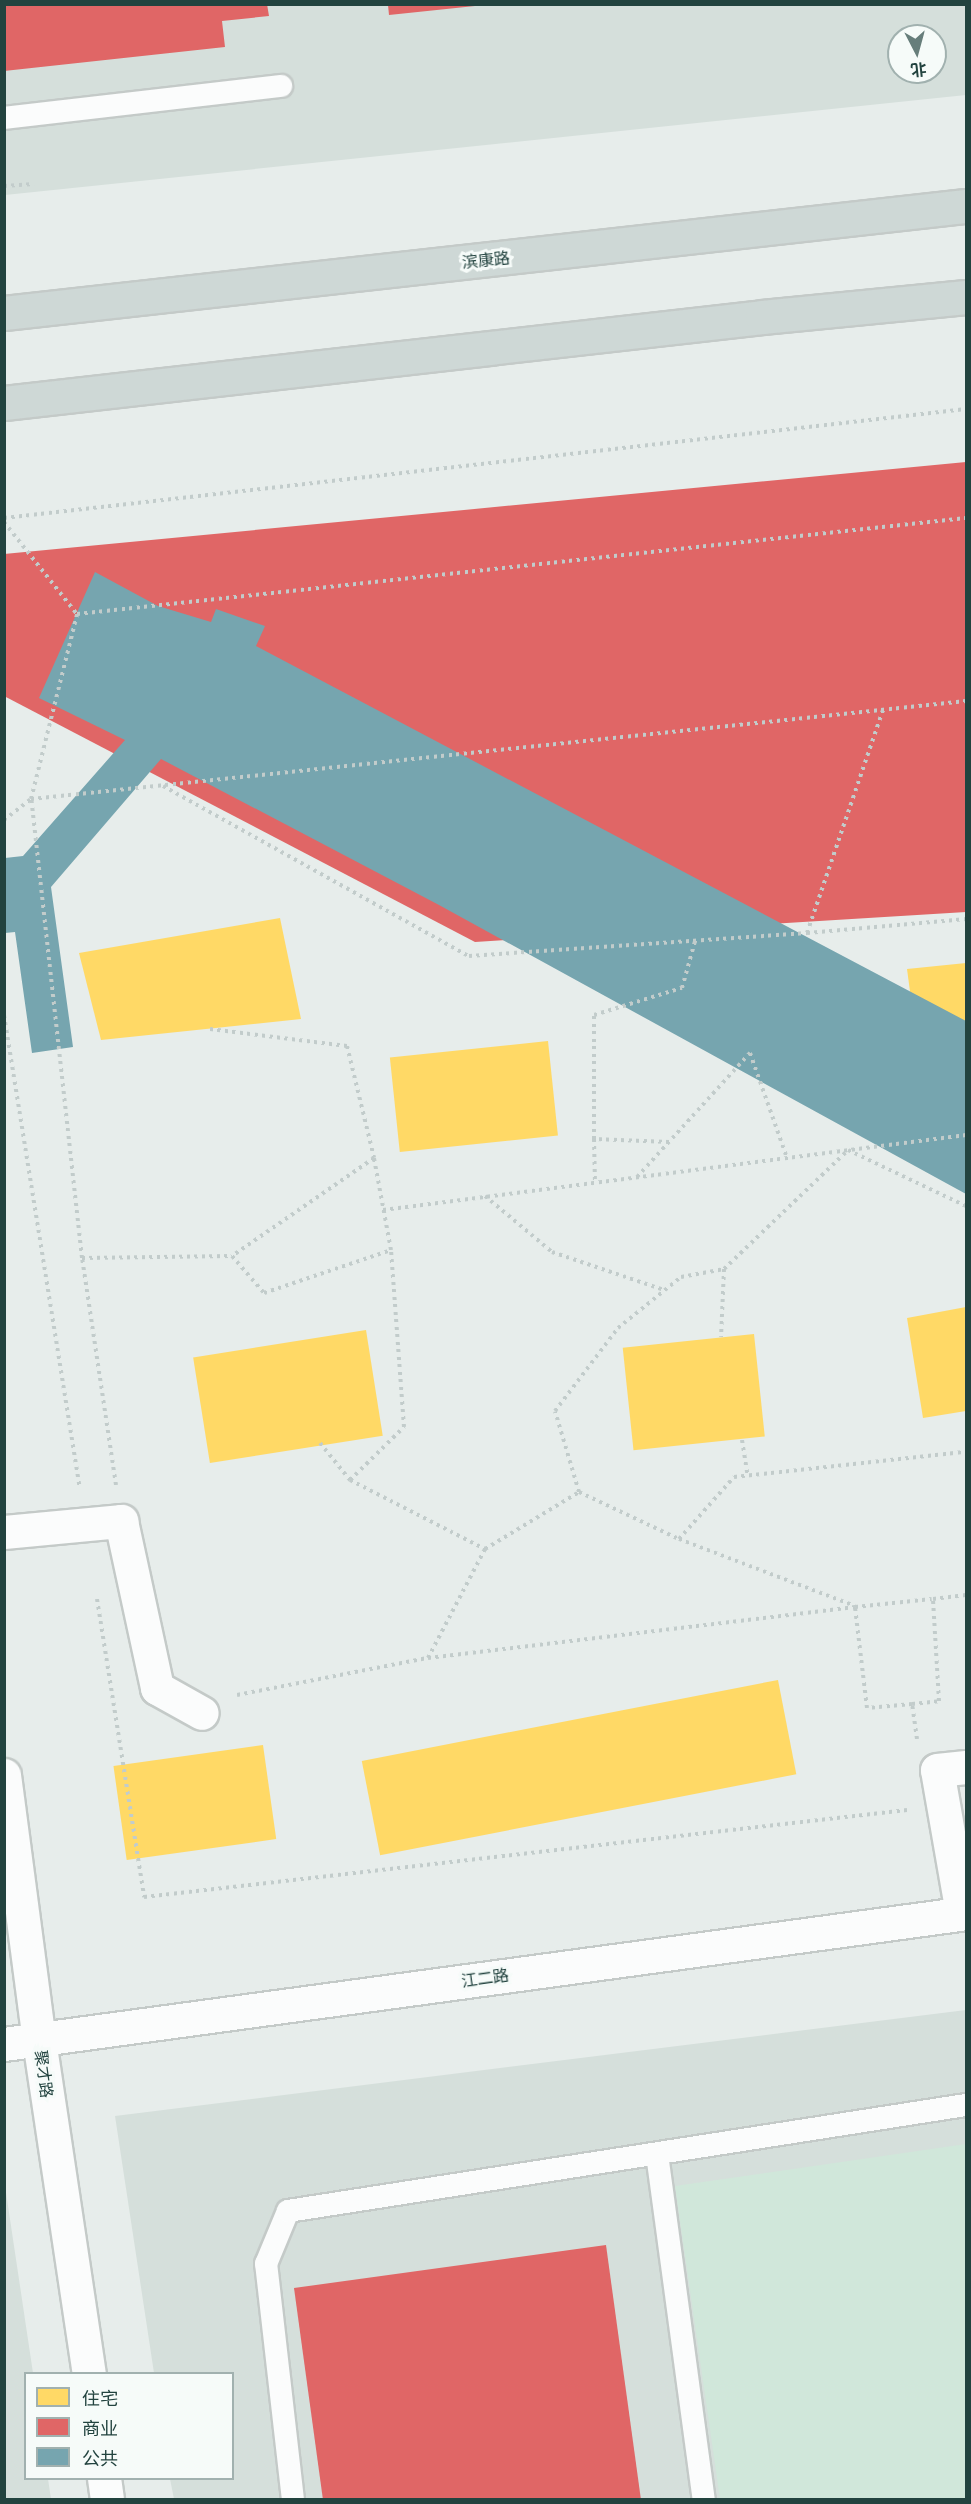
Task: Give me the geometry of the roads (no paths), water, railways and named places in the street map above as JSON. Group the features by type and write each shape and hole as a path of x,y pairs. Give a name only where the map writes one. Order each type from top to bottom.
{"main road":[{"name":"滨康路","path":"4,313 966,206"},
{"path":"4,403 762,317 966,297"}],"street":[{"path":"4,1532 121,1521 157,1688 202,1713"},
{"path":"964,1913 938,1770 966,1767"},
{"name":"聚才路","path":"4,1775 39,2040 88,2372"},
{"name":"江二路","path":"4,2044 964,1913"},
{"path":"104,2480 107,2499"}],"lane":[{"path":"4,118 281,86"},
{"path":"293,2499 266,2264 288,2211 966,2105"},
{"path":"657,2154 704,2499"}]}
